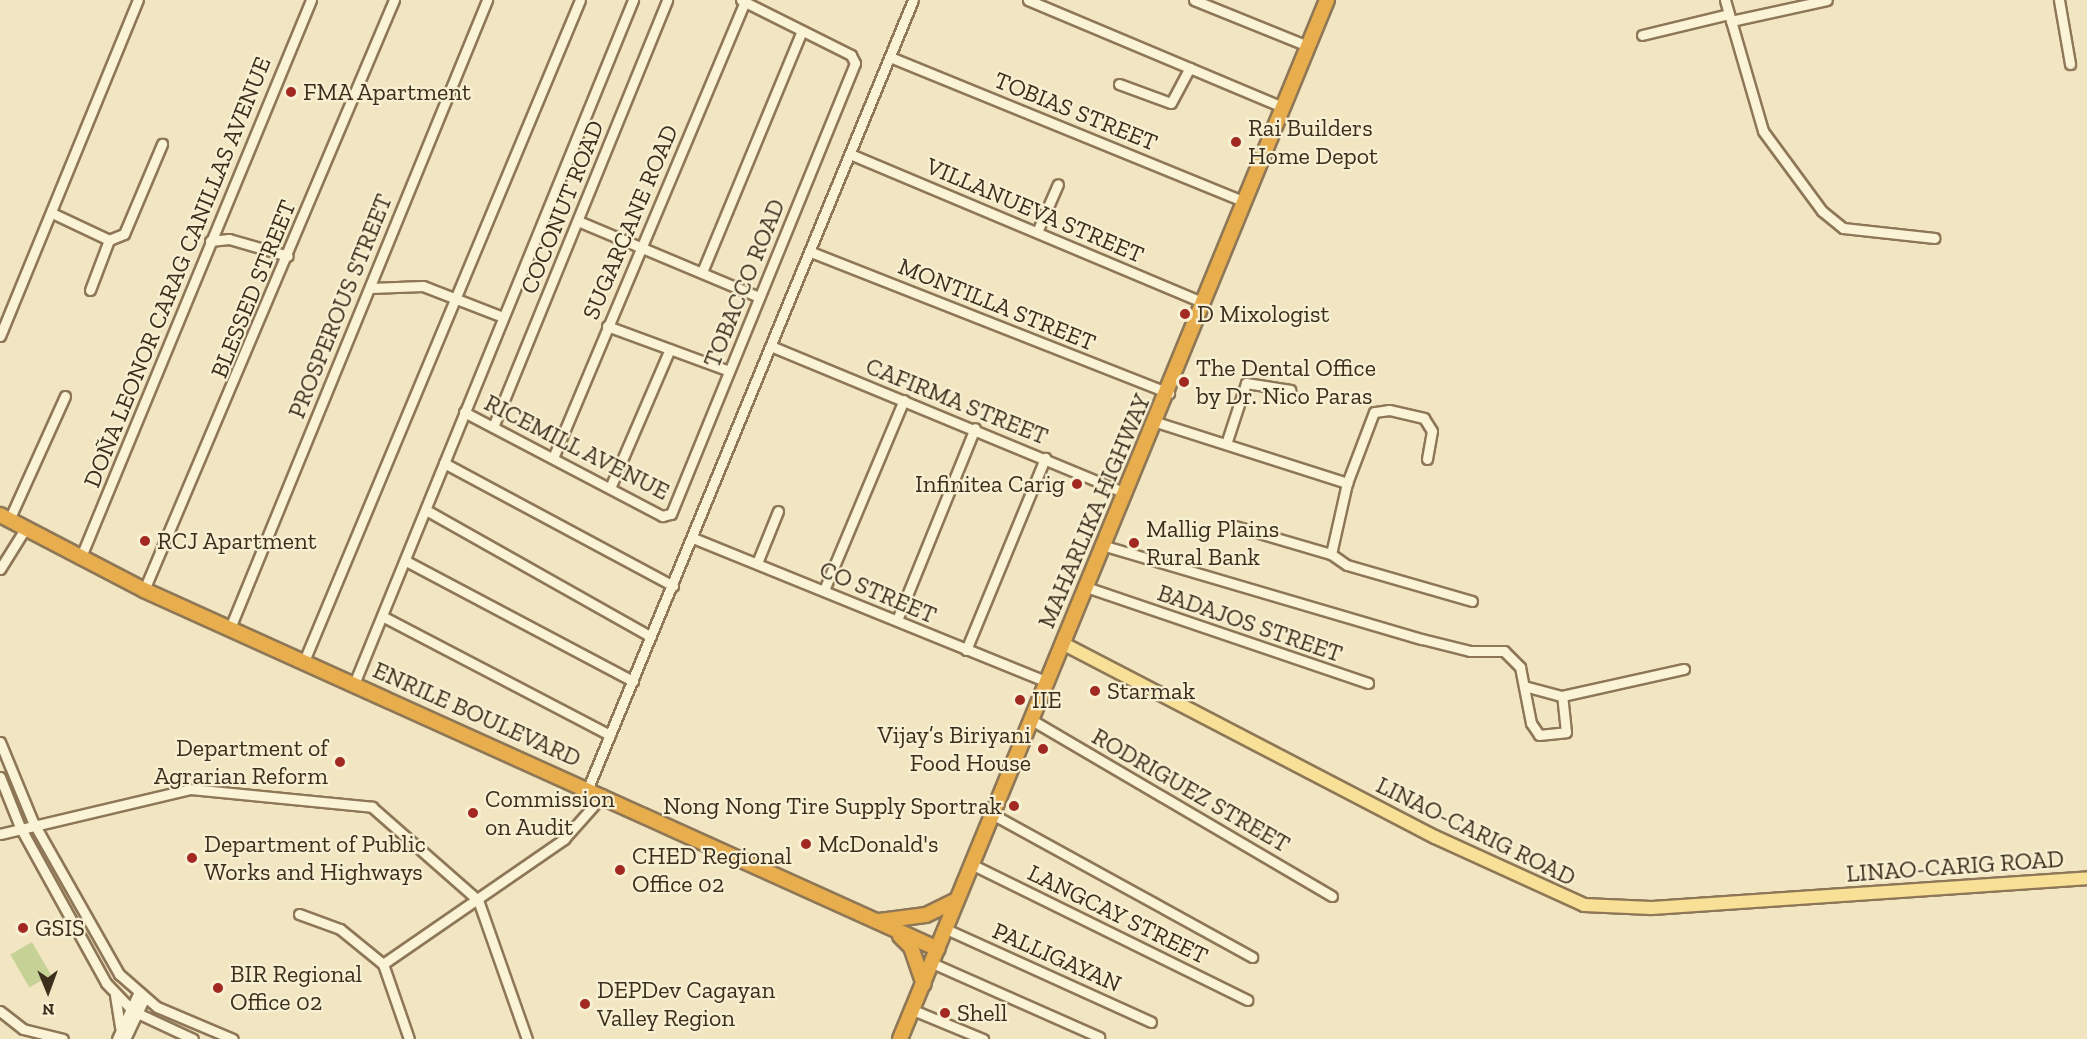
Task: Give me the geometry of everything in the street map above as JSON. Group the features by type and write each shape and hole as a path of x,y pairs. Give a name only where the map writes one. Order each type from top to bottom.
{"highway":[{"name":"MAHARLIKA HIGHWAY","path":"900,1039 1328,0"},
{"name":"ENRILE BOULEVARD","path":"4,518 144,590 588,788 938,949"},
{"path":"882,924 926,915 957,900"},
{"path":"882,924 911,946 924,984"}],"main road":[{"name":"LINAO-CARIG ROAD","path":"1062,644 1435,837 1584,905 1651,908 2087,878"}],"street":[{"path":"0,336 138,0"},
{"name":"DOÑA LEONOR CARAG CANILLAS AVENUE","path":"80,559 311,0"},
{"name":"BLESSED STREET","path":"144,590 288,256 394,0"},
{"name":"PROSPEROUS STREET","path":"230,628 487,0"},
{"path":"304,661 580,0"},
{"path":"354,684 633,0"},
{"name":"COCONUT ROAD","path":"493,427 667,0"},
{"path":"588,788 773,347 913,0"},
{"path":"1028,0 1283,107"},
{"path":"1194,0 1309,44"},
{"path":"1725,0 1763,131 1827,216 1843,228 1868,234 1934,238"},
{"path":"1642,35 1827,0"},
{"path":"2059,0 2070,64"},
{"path":"702,273 802,30 743,1"},
{"name":"SUGARCANE ROAD","path":"553,458 743,1"},
{"name":"TOBACCO ROAD","path":"672,513 854,68 853,56 802,30"},
{"name":"TOBIAS STREET","path":"890,57 1246,202"},
{"path":"1119,84 1171,104 1190,68"},
{"path":"90,290 109,240 129,228 162,144"},
{"name":"VILLANUEVA STREET","path":"850,154 1204,303"},
{"path":"1037,232 1058,184"},
{"path":"52,213 109,240"},
{"path":"578,221 759,297"},
{"path":"210,241 229,239 288,256"},
{"name":"MONTILLA STREET","path":"811,252 1168,393"},
{"path":"370,288 408,284 456,297 503,317"},
{"path":"607,326 729,371"},
{"name":"CAFIRMA STREET","path":"773,347 975,428 1126,493"},
{"path":"610,488 670,349"},
{"path":"1226,444 1246,383 1290,390"},
{"path":"4,518 65,396"},
{"path":"824,590 904,400"},
{"path":"1331,554 1347,483 1377,410 1424,418 1432,431 1427,459"},
{"name":"RICEMILL AVENUE","path":"464,412 662,516 672,513"},
{"path":"1156,422 1347,483"},
{"path":"897,620 975,428"},
{"path":"966,650 1045,458"},
{"path":"444,464 673,586"},
{"path":"426,510 651,637"},
{"path":"757,563 778,511"},
{"path":"1235,526 1331,554 1347,565 1472,601"},
{"path":"0,569 25,529"},
{"name":"CO STREET","path":"693,538 1047,682"},
{"path":"1105,546 1422,639 1470,651 1504,651 1518,663 1531,723 1539,735 1566,732 1562,696"},
{"path":"406,561 633,681"},
{"name":"BADAJOS STREET","path":"1086,587 1368,683"},
{"path":"382,616 610,735"},
{"path":"1524,686 1562,696 1684,669"},
{"name":"RODRIGUEZ STREET","path":"1030,719 1332,896"},
{"path":"0,742 33,822 96,937 141,997 233,1039"},
{"path":"0,777 21,827 116,995 133,1011 148,1020 193,1039"},
{"path":"0,834 33,822 190,789 361,805 384,815 478,900 527,1039"},
{"path":"383,964 564,839 603,795"},
{"path":"992,814 1252,957"},
{"name":"LANGCAY STREET","path":"971,864 1247,1000"},
{"path":"299,914 340,929 383,964 409,1039"},
{"name":"PALLIGAYAN","path":"946,929 1151,1022"},
{"path":"932,963 1099,1037"},
{"path":"116,995 123,1034"},
{"path":"123,1034 141,997"},
{"path":"913,1010 983,1039"},
{"path":"0,1011 23,1029 63,1039"},
{"path":"123,1034 148,1020"}],"green space":[{"path":"32,942 51,975 29,987 10,954"}],"place":[{"name":"FMA Apartment","path":"291,92"},
{"name":"Rai Builders Home Depot","path":"1236,142"},
{"name":"D Mixologist","path":"1185,314"},
{"name":"The Dental Office by Dr. Nico Paras","path":"1184,382"},
{"name":"Infinitea Carig","path":"1077,484"},
{"name":"RCJ Apartment","path":"145,541"},
{"name":"Mallig Plains Rural Bank","path":"1134,543"},
{"name":"Starmak","path":"1095,691"},
{"name":"IIE","path":"1020,700"},
{"name":"Vijay’s Biriyani Food House","path":"1043,749"},
{"name":"Department of Agrarian Reform","path":"340,762"},
{"name":"Nong Nong Tire Supply Sportrak","path":"1014,806"},
{"name":"Commission on Audit","path":"473,813"},
{"name":"McDonald's","path":"806,844"},
{"name":"Department of Public Works and Highways","path":"192,858"},
{"name":"CHED Regional Office 02","path":"620,870"},
{"name":"GSIS","path":"23,928"},
{"name":"BIR Regional Office 02","path":"218,988"},
{"name":"DEPDev Cagayan Valley Region","path":"585,1004"},
{"name":"Shell","path":"945,1013"}]}
